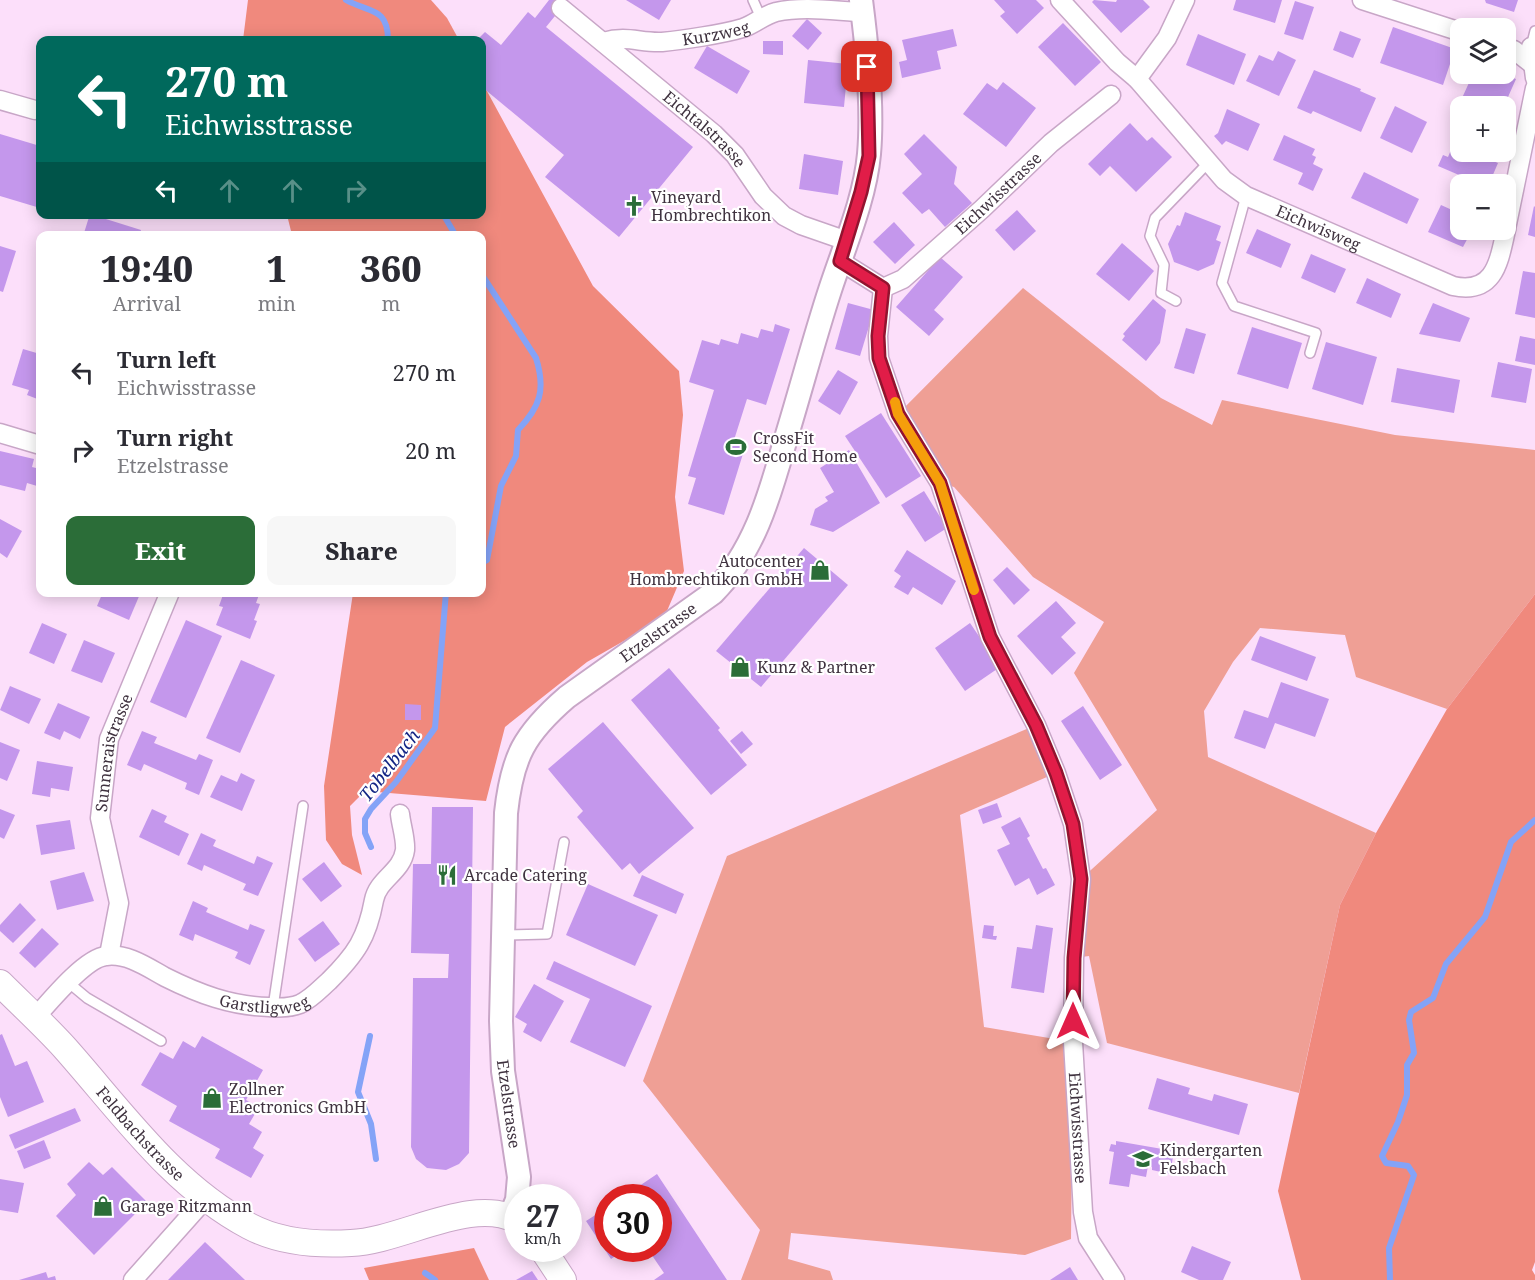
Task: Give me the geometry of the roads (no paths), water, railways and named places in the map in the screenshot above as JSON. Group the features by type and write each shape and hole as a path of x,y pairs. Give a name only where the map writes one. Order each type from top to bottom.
{"main road":[{"name":"Feldbachstrasse","path":"1,985 63,1046 155,1151 206,1198 250,1226 270,1235 295,1241 352,1243 381,1239 477,1212 492,1212 504,1216"},
{"path":"551,1262 563,1280"}],"street":[{"name":"Eichwisweg","path":"1060,0 1137,79 1208,163 1234,189 1246,196 1453,286 1465,288 1476,286 1492,275 1498,263 1503,240"},
{"path":"1137,79 1167,38 1185,0"},
{"path":"1362,0 1450,28"},
{"name":"Kurzweg","path":"603,42 618,38 660,42 738,29 776,12 862,6"},
{"name":"Etzelstrasse","path":"518,1184 503,1071 501,1021 506,813 509,784 514,766 528,737 544,716 567,697 713,593 748,548 763,512 830,290 844,251 869,156 868,85 862,6"},
{"name":"Eichtalstrasse","path":"561,8 714,134 735,155 763,196 784,216 844,251"},
{"name":"Eichwisweg","path":"1516,180 1535,88"},
{"name":"Eichwisstrasse","path":"1111,95 1051,143 982,209 903,279 883,288 878,336 879,358 898,414 940,483 990,637 1036,725 1056,773 1073,824 1081,879 1074,958 1073,1042 1083,1212 1088,1238 1115,1280"},
{"path":"0,100 35,110"},
{"path":"844,251 883,288"},
{"path":"0,433 36,444"},
{"name":"Sunneraistrasse","path":"109,955 119,903 100,818 109,739 168,597"},
{"name":"Garstligweg","path":"109,955 136,961 191,990 216,999 243,1005 294,1006 313,996 349,960 365,937 375,895 384,881 397,869 405,849 400,814"},
{"path":"35,1017 94,960 109,955"},
{"path":"133,1280 206,1198"}],"lane":[{"path":"753,0 761,18"},
{"path":"1176,302 1161,293 1164,265 1150,236 1155,218 1208,163"},
{"path":"1246,196 1222,283 1234,306 1316,333 1310,353"},
{"path":"273,1007 303,806"},
{"path":"504,934 547,934 564,842"},
{"path":"69,983 87,998 160,1041"}],"waterway":[{"name":"Tobelbach","path":"346,0 381,16 385,22 388,36"},
{"name":"Tobelbach","path":"446,219 453,231"},
{"name":"Tobelbach","path":"486,281 536,358 540,380 536,406 518,430 516,456 501,486 486,561"},
{"name":"Tobelbach","path":"371,847 365,833 365,819 371,809 396,782 435,728 446,597"},
{"path":"1390,1280 1389,1248 1414,1175 1408,1166 1386,1163 1382,1156 1398,1122 1407,1095 1407,1065 1414,1053 1409,1020 1411,1012 1433,998 1446,964 1485,917 1511,842 1535,820"},
{"name":"Tobelbach","path":"370,1036 358,1092 371,1124 376,1159"},
{"name":"Tobelbach","path":"425,1273 435,1280"}],"place":[{"name":"Vineyard Hombrechtikon","path":"634,206"},
{"name":"CrossFit Second Home","path":"736,447"},
{"name":"Autocenter Hombrechtikon GmbH","path":"820,570"},
{"name":"Kunz & Partner","path":"740,667"},
{"name":"Arcade Catering","path":"447,875"},
{"name":"Zollner Electronics GmbH","path":"212,1098"},
{"name":"Kindergarten Felsbach","path":"1143,1159"},
{"name":"Garage Ritzmann","path":"103,1206"}]}
